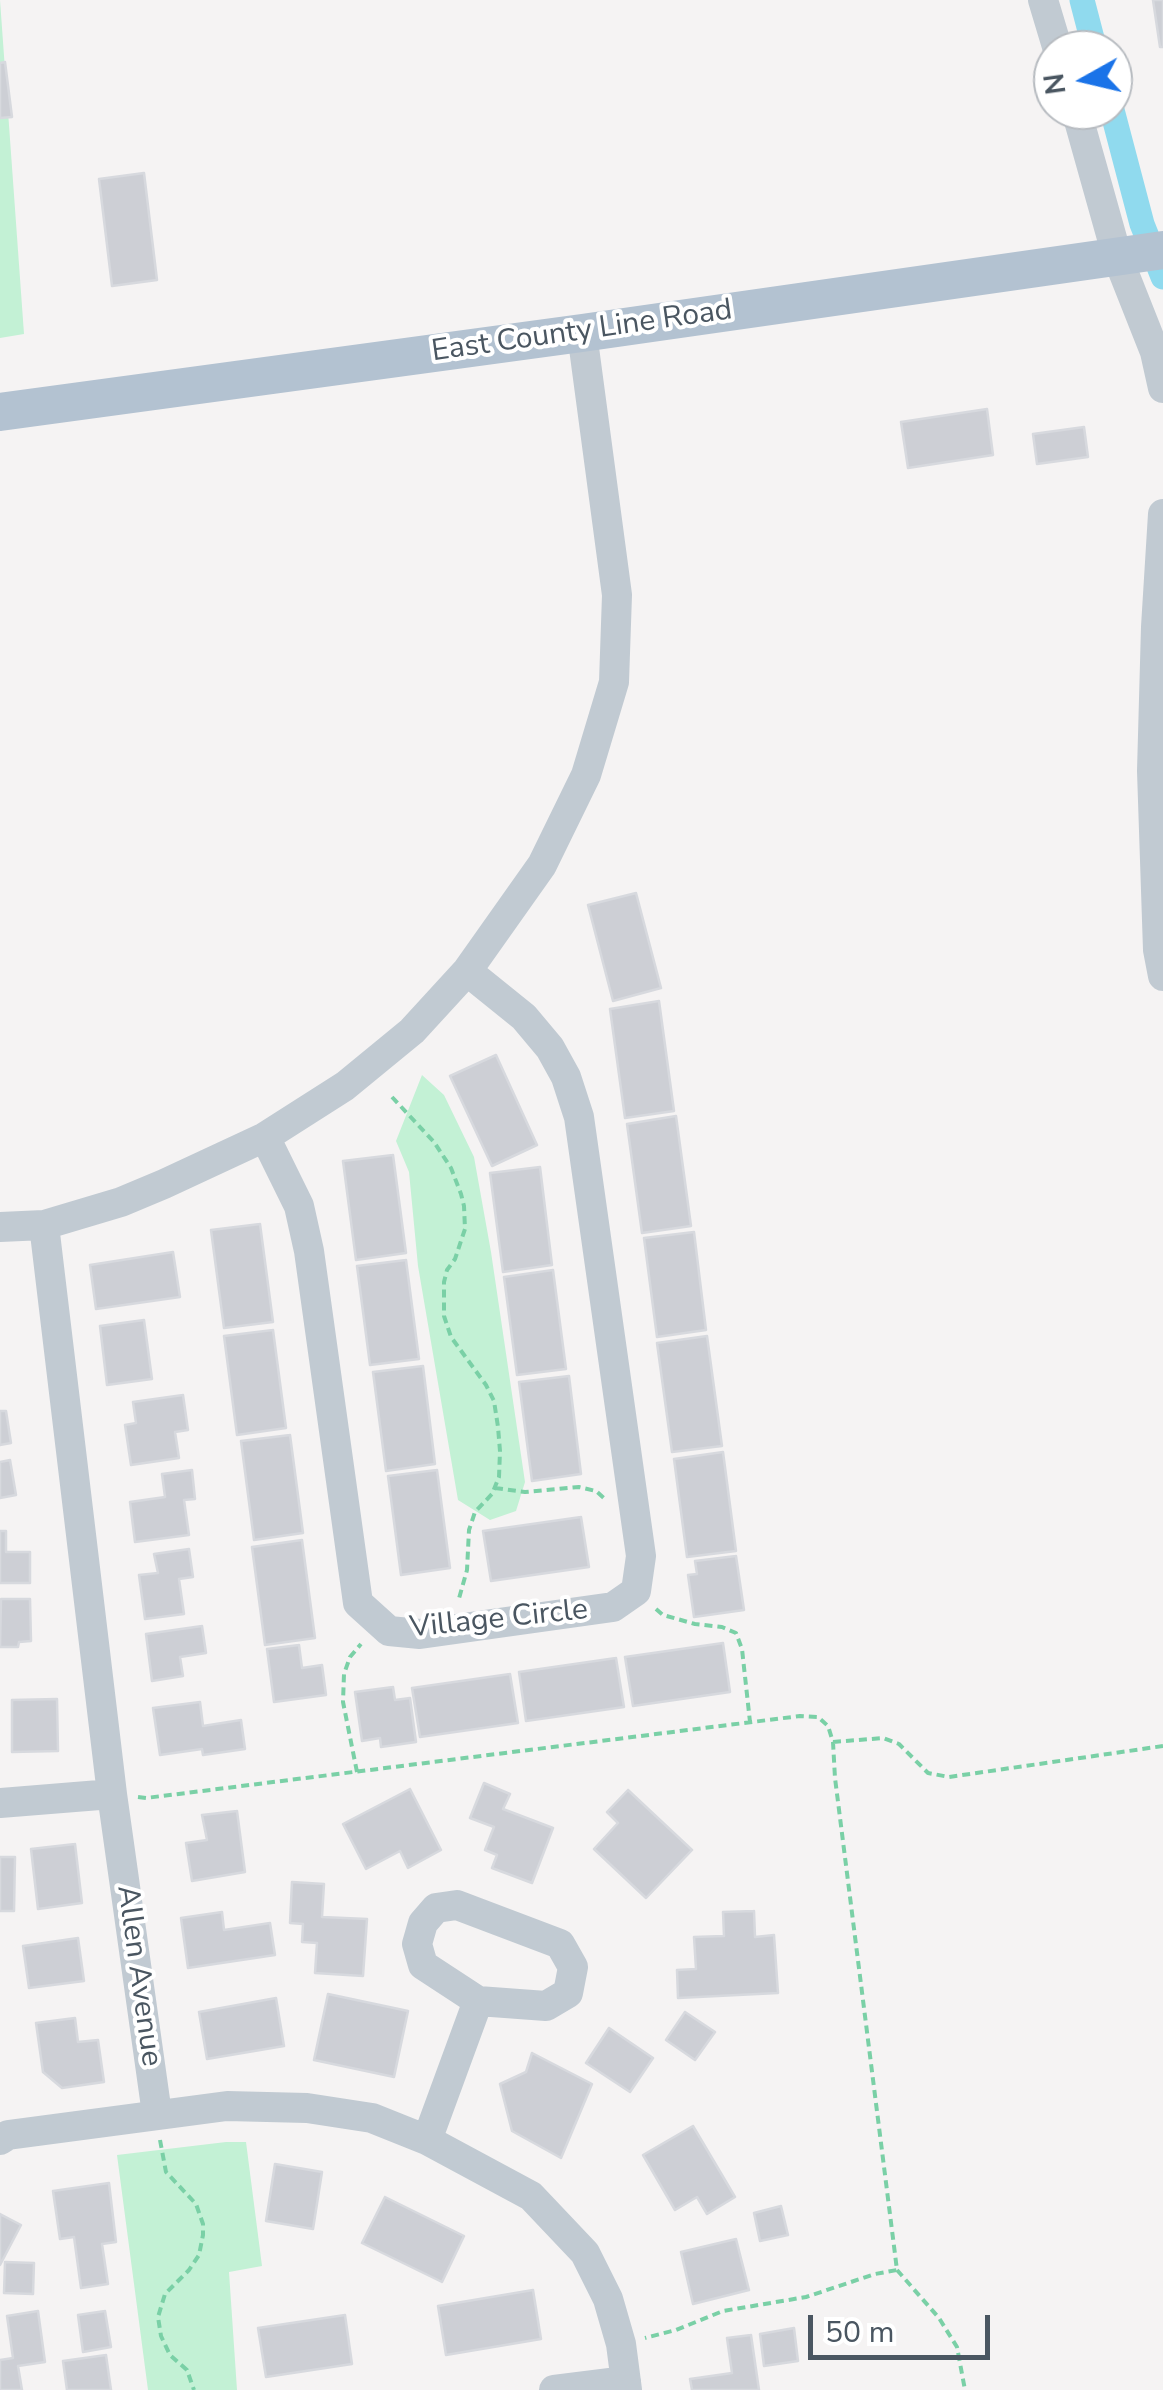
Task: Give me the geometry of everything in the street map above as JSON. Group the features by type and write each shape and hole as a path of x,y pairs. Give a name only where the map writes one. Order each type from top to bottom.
{"main road":[{"name":"East County Line Road","path":"0,412 1163,250"}],"street":[{"path":"1044,0 1052,30"},
{"path":"1082,130 1118,256 1154,352 1163,388"},
{"path":"0,1227 44,1225 120,1202 266,1137 345,1086 412,1031 466,971 542,865 586,775 614,682 617,595 582,333"},
{"path":"1163,514 1152,771 1158,950 1163,976"},
{"path":"466,971 524,1017 550,1048 566,1078 579,1117 641,1556 636,1591"},
{"name":"Village Circle","path":"266,1137 299,1206 310,1250 358,1603 389,1631 420,1634 613,1607 636,1591"},
{"name":"Allen Avenue","path":"44,1225 112,1794 157,2114"},
{"path":"0,1803 112,1794"},
{"path":"457,1905 560,1944 573,1966 568,1992 546,2006 478,2001 423,1965 417,1944 423,1923 436,1908 457,1905"},
{"path":"427,2140 478,2001"},
{"path":"4,2137 227,2106 306,2108 372,2118 427,2140 531,2196 585,2253 608,2299 621,2344 627,2386 554,2390"}],"path":[{"path":"392,1097 434,1142 451,1168 461,1194 464,1229 444,1282 444,1316 451,1336 494,1402 500,1464 495,1488 474,1512 467,1570 458,1602"},
{"path":"495,1488 525,1492 579,1487 596,1490 605,1499"},
{"path":"636,1591 663,1616 736,1633 742,1650 750,1722"},
{"path":"357,1772 343,1702 344,1674 350,1657 380,1622"},
{"path":"112,1794 146,1798 750,1722 818,1717 828,1726 833,1742 897,2270 948,2332 956,2347 965,2390"},
{"path":"833,1742 883,1738 899,1744 928,1773 950,1777 1163,1746"},
{"path":"157,2114 166,2172 196,2204 203,2224 199,2255 165,2294 158,2317 160,2336 170,2354 187,2370 194,2390"},
{"path":"621,2344 676,2330 724,2311 806,2296 897,2270"}],"green space":[{"path":"0,0 24,334 0,338"},
{"path":"422,1075 444,1095 474,1157 491,1252 525,1482 516,1511 490,1520 458,1500 418,1266 409,1172 396,1141"},
{"path":"246,2142 262,2266 229,2272 237,2390 148,2390 117,2155"}],"building":[{"path":"1153,0 1163,0 1163,47 1160,47"},
{"path":"5,62 12,117 0,118 0,63"},
{"path":"144,173 157,280 112,286 99,179"},
{"path":"987,409 993,455 908,468 901,422"},
{"path":"1084,427 1088,457 1037,464 1033,434"},
{"path":"636,893 661,988 613,1001 588,905"},
{"path":"659,1001 674,1111 625,1118 610,1009"},
{"path":"496,1055 537,1145 492,1166 450,1076"},
{"path":"676,1116 691,1226 642,1233 627,1124"},
{"path":"393,1155 406,1253 356,1260 343,1161"},
{"path":"540,1167 552,1265 503,1272 490,1173"},
{"path":"260,1224 273,1322 224,1328 211,1230"},
{"path":"694,1232 706,1330 657,1337 644,1238"},
{"path":"173,1252 180,1297 96,1309 90,1265"},
{"path":"406,1260 419,1359 370,1365 357,1266"},
{"path":"553,1270 566,1369 517,1375 504,1277"},
{"path":"144,1320 152,1379 107,1385 100,1326"},
{"path":"273,1330 286,1428 237,1435 224,1336"},
{"path":"707,1336 722,1446 672,1452 657,1343"},
{"path":"423,1366 435,1464 386,1471 373,1372"},
{"path":"569,1376 581,1474 532,1481 519,1382"},
{"path":"183,1395 188,1430 175,1432 179,1458 131,1465 125,1425 136,1423 133,1402"},
{"path":"0,1411 6,1411 11,1443 0,1445"},
{"path":"290,1435 303,1533 254,1540 241,1441"},
{"path":"723,1452 736,1551 687,1557 674,1459"},
{"path":"10,1460 16,1495 0,1498 0,1462"},
{"path":"192,1470 195,1499 184,1500 189,1535 135,1542 130,1502 165,1497 162,1474"},
{"path":"437,1470 450,1568 401,1575 388,1476"},
{"path":"581,1517 589,1567 491,1581 483,1531"},
{"path":"0,1531 6,1531 6,1552 30,1552 30,1583 0,1583"},
{"path":"302,1540 315,1638 265,1645 252,1547"},
{"path":"189,1549 193,1577 179,1579 184,1614 145,1619 139,1575 158,1573 154,1554"},
{"path":"736,1556 744,1610 694,1617 688,1575 697,1574 695,1561"},
{"path":"1,1599 30,1599 31,1641 19,1642 18,1647 0,1647"},
{"path":"202,1626 206,1653 180,1657 183,1676 152,1681 146,1634"},
{"path":"723,1643 730,1692 633,1706 625,1657"},
{"path":"299,1645 302,1668 322,1665 326,1695 274,1702 267,1649"},
{"path":"616,1658 624,1707 526,1721 519,1672"},
{"path":"510,1674 518,1723 420,1737 412,1688"},
{"path":"393,1687 395,1700 410,1698 416,1742 381,1747 380,1738 362,1741 355,1692"},
{"path":"57,1699 58,1751 12,1752 12,1700"},
{"path":"200,1702 203,1726 241,1720 245,1749 203,1755 202,1749 160,1755 153,1708"},
{"path":"484,1783 510,1794 503,1809 553,1828 532,1883 492,1868 497,1855 485,1850 494,1827 470,1818"},
{"path":"410,1789 441,1850 408,1868 400,1851 366,1869 343,1824"},
{"path":"628,1790 692,1850 646,1898 594,1849 618,1823 607,1812"},
{"path":"237,1811 245,1872 192,1881 186,1843 207,1840 202,1815"},
{"path":"75,1844 82,1903 38,1909 31,1849"},
{"path":"0,1857 15,1857 14,1911 0,1911"},
{"path":"292,1882 324,1884 322,1917 367,1919 363,1976 315,1973 317,1943 302,1942 303,1924 290,1923"},
{"path":"754,1911 755,1937 774,1935 778,1993 678,1998 677,1970 696,1969 694,1937 724,1936 723,1912"},
{"path":"222,1912 224,1930 270,1923 275,1955 188,1968 181,1918"},
{"path":"78,1938 84,1981 29,1988 23,1946"},
{"path":"328,1994 408,2011 394,2077 314,2060"},
{"path":"276,1998 284,2046 207,2059 199,2012"},
{"path":"685,2012 715,2032 695,2060 666,2040"},
{"path":"75,2018 78,2042 98,2040 104,2082 62,2088 43,2072 36,2023"},
{"path":"609,2028 653,2058 630,2092 586,2063"},
{"path":"532,2053 592,2084 561,2158 512,2131 500,2084 526,2072"},
{"path":"693,2126 735,2197 707,2214 697,2197 675,2210 643,2155"},
{"path":"275,2164 322,2172 313,2229 266,2221"},
{"path":"109,2183 116,2242 102,2244 108,2284 81,2288 74,2237 60,2239 53,2191"},
{"path":"385,2197 464,2236 442,2282 362,2243"},
{"path":"781,2206 788,2235 760,2241 754,2213"},
{"path":"0,2214 21,2225 0,2265"},
{"path":"736,2239 749,2290 693,2304 681,2252"},
{"path":"5,2262 34,2263 33,2294 4,2293"},
{"path":"533,2290 541,2339 446,2355 438,2306"},
{"path":"38,2311 45,2362 18,2366 22,2390 0,2390 0,2360 13,2358 7,2316"},
{"path":"105,2311 111,2347 83,2352 78,2315"},
{"path":"345,2315 352,2364 266,2377 258,2328"},
{"path":"794,2328 798,2361 764,2366 760,2334"},
{"path":"751,2335 759,2390 692,2390 690,2379 732,2373 727,2338"},
{"path":"106,2355 111,2390 67,2390 63,2361"}],"waterway":[{"path":"1082,0 1090,30"},
{"path":"1117,130 1142,224 1163,277"}]}
